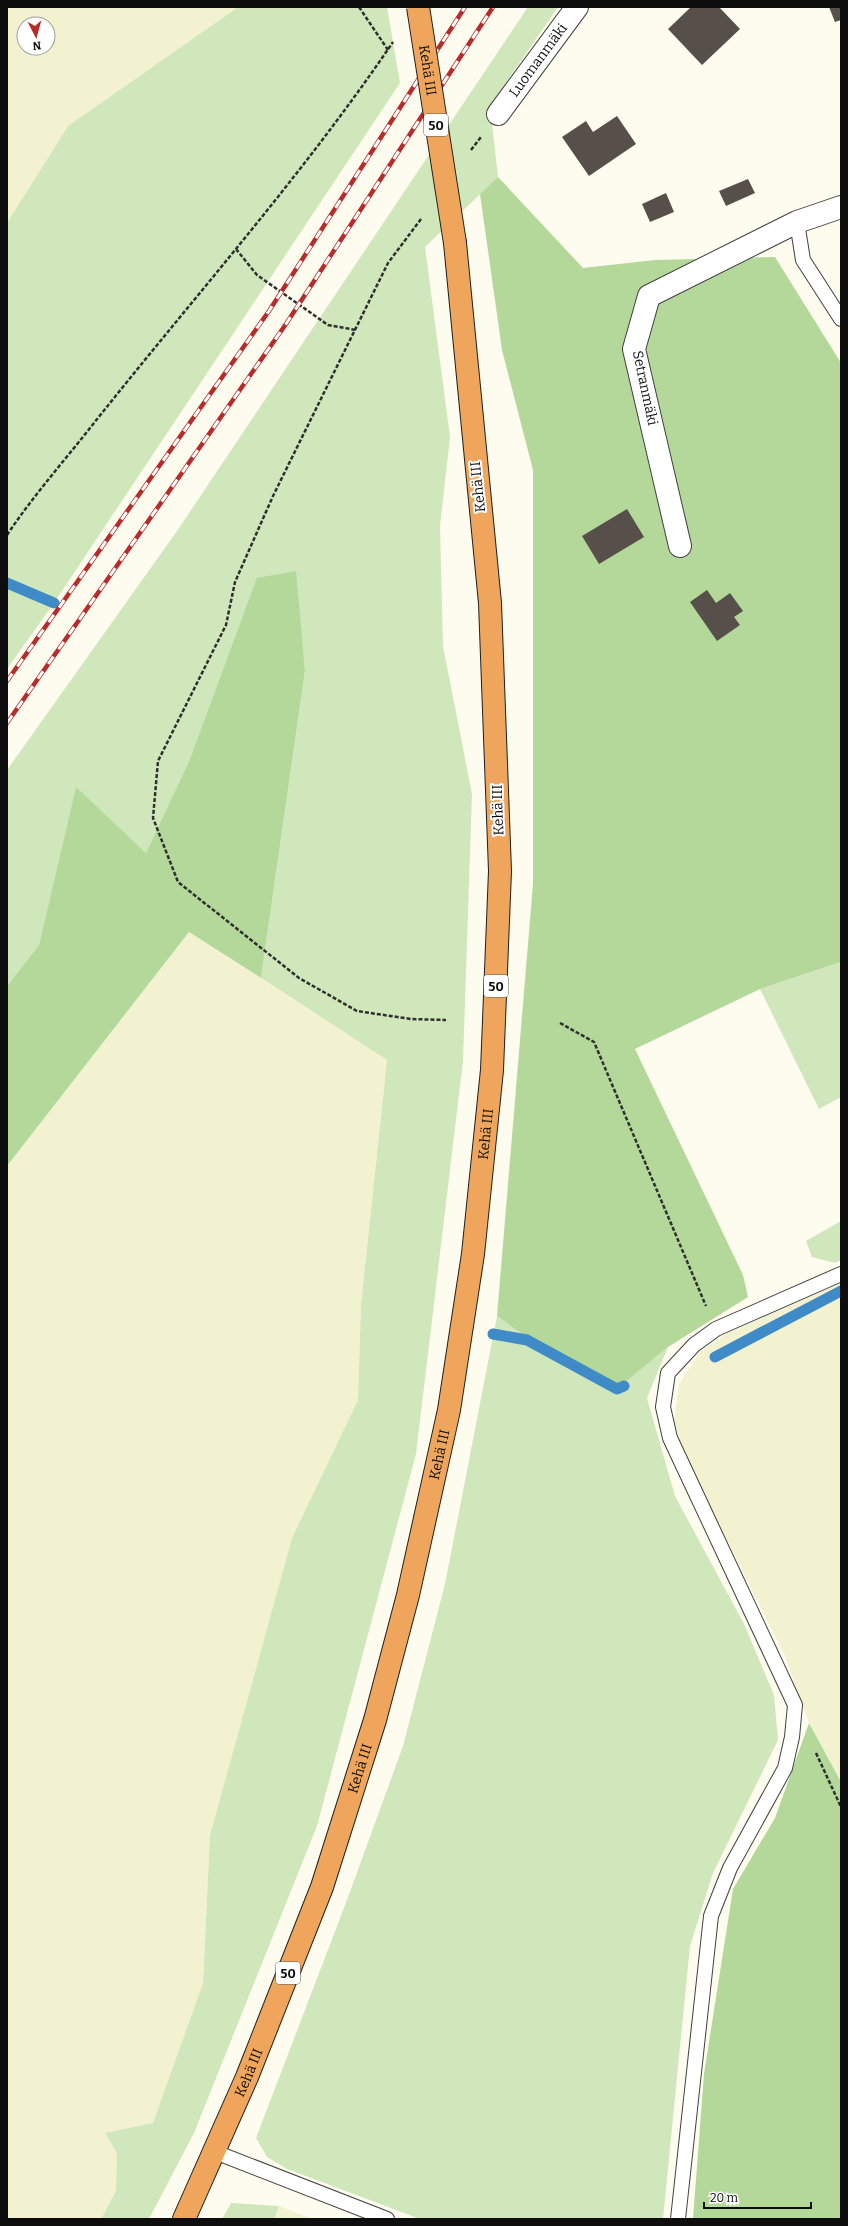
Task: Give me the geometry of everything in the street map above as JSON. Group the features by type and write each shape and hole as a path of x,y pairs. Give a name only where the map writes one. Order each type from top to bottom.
{"highway":[{"name":"Kehä III","path":"184,2219 247,2077 322,1887 375,1720 408,1595 449,1410 473,1254 492,1070 500,871 490,603 455,243 418,7"}],"street":[{"name":"Luomanmäki","path":"498,114 578,7"},
{"name":"Setranmäki","path":"680,546 634,349 649,296 797,222 841,207"}],"lane":[{"path":"797,222 803,260 841,319"},
{"path":"678,2219 711,1916 730,1868 786,1768 792,1737 795,1705 670,1438 663,1407 668,1373 694,1345 716,1329 841,1274"},
{"path":"215,2152 387,2219"}],"path":[{"path":"358,7 388,50"},
{"path":"7,535 167,330 236,249 342,115 396,37"},
{"path":"470,151 498,114"},
{"path":"425,213 388,263 273,496 235,582 226,625 158,762 153,818 178,882 299,978 357,1011 411,1019 446,1020"},
{"path":"236,249 257,274 328,325 356,330"},
{"path":"560,1023 594,1042 716,1329"},
{"path":"795,1705 841,1807"}],"green space":[{"path":"7,7 238,7 68,126 7,223"},
{"path":"238,7 387,7 400,83 54,603 7,669 7,223 68,126"},
{"path":"528,7 558,7 490,106 498,177 425,247 450,437 440,526 443,646 472,794 463,1061 416,1454 317,1826 194,2133 149,2219 101,2219 116,2191 117,2153 105,2133 153,2123 203,1983 210,1835 292,1538 358,1400 361,1304 387,1060 261,978 305,671 295,571 190,759 146,853 76,788 39,945 7,986 7,770 177,531"},
{"path":"498,177 583,268 655,260 775,257 841,363 841,962 760,989 635,1049 743,1275 748,1297 668,1347 617,1389 576,1373 497,1316 533,884 533,470 502,350 480,194"},
{"path":"296,571 305,671 261,978 189,932 7,1166 7,986 39,945 76,787 146,853 190,759 257,578"},
{"path":"189,932 387,1060 361,1304 358,1400 292,1538 210,1835 203,1983 153,2124 105,2133 117,2153 116,2191 101,2219 7,2219 7,1166"},
{"path":"841,962 841,1097 819,1109 760,989"},
{"path":"841,1221 841,1260 835,1263 812,1257 806,1241"},
{"path":"841,1282 841,1782 809,1723 784,1654 684,1454 674,1420 679,1384 699,1353 724,1335"},
{"path":"497,1316 576,1373 617,1389 668,1347 647,1398 675,1496 744,1624 774,1695 778,1740 713,1873 690,1946 663,2219 420,2219 287,2169 267,2157 256,2138 347,1900 403,1746 445,1584"},
{"path":"809,1723 841,1782 841,2219 693,2219 704,2074 733,1889 775,1818"},
{"path":"231,2203 279,2206 274,2219 222,2219"},
{"path":"279,2206 313,2219 274,2219"}],"building":[{"path":"691,7 719,7 740,29 702,65 668,29"},
{"path":"829,7 841,7 841,20 835,22"},
{"path":"617,116 636,144 589,176 562,137 586,121 593,132"},
{"path":"748,179 755,193 726,206 719,191"},
{"path":"666,193 674,212 650,222 642,204"},
{"path":"627,509 644,537 599,564 582,536"},
{"path":"707,590 716,603 730,593 743,611 734,617 740,625 717,641 690,602"}],"waterway":[{"path":"7,583 54,603"},
{"path":"715,1357 841,1291"},
{"path":"493,1334 527,1340 617,1389 624,1386"}],"railway":[{"path":"7,681 269,311 465,7"},
{"path":"7,723 286,324 493,7"}]}
